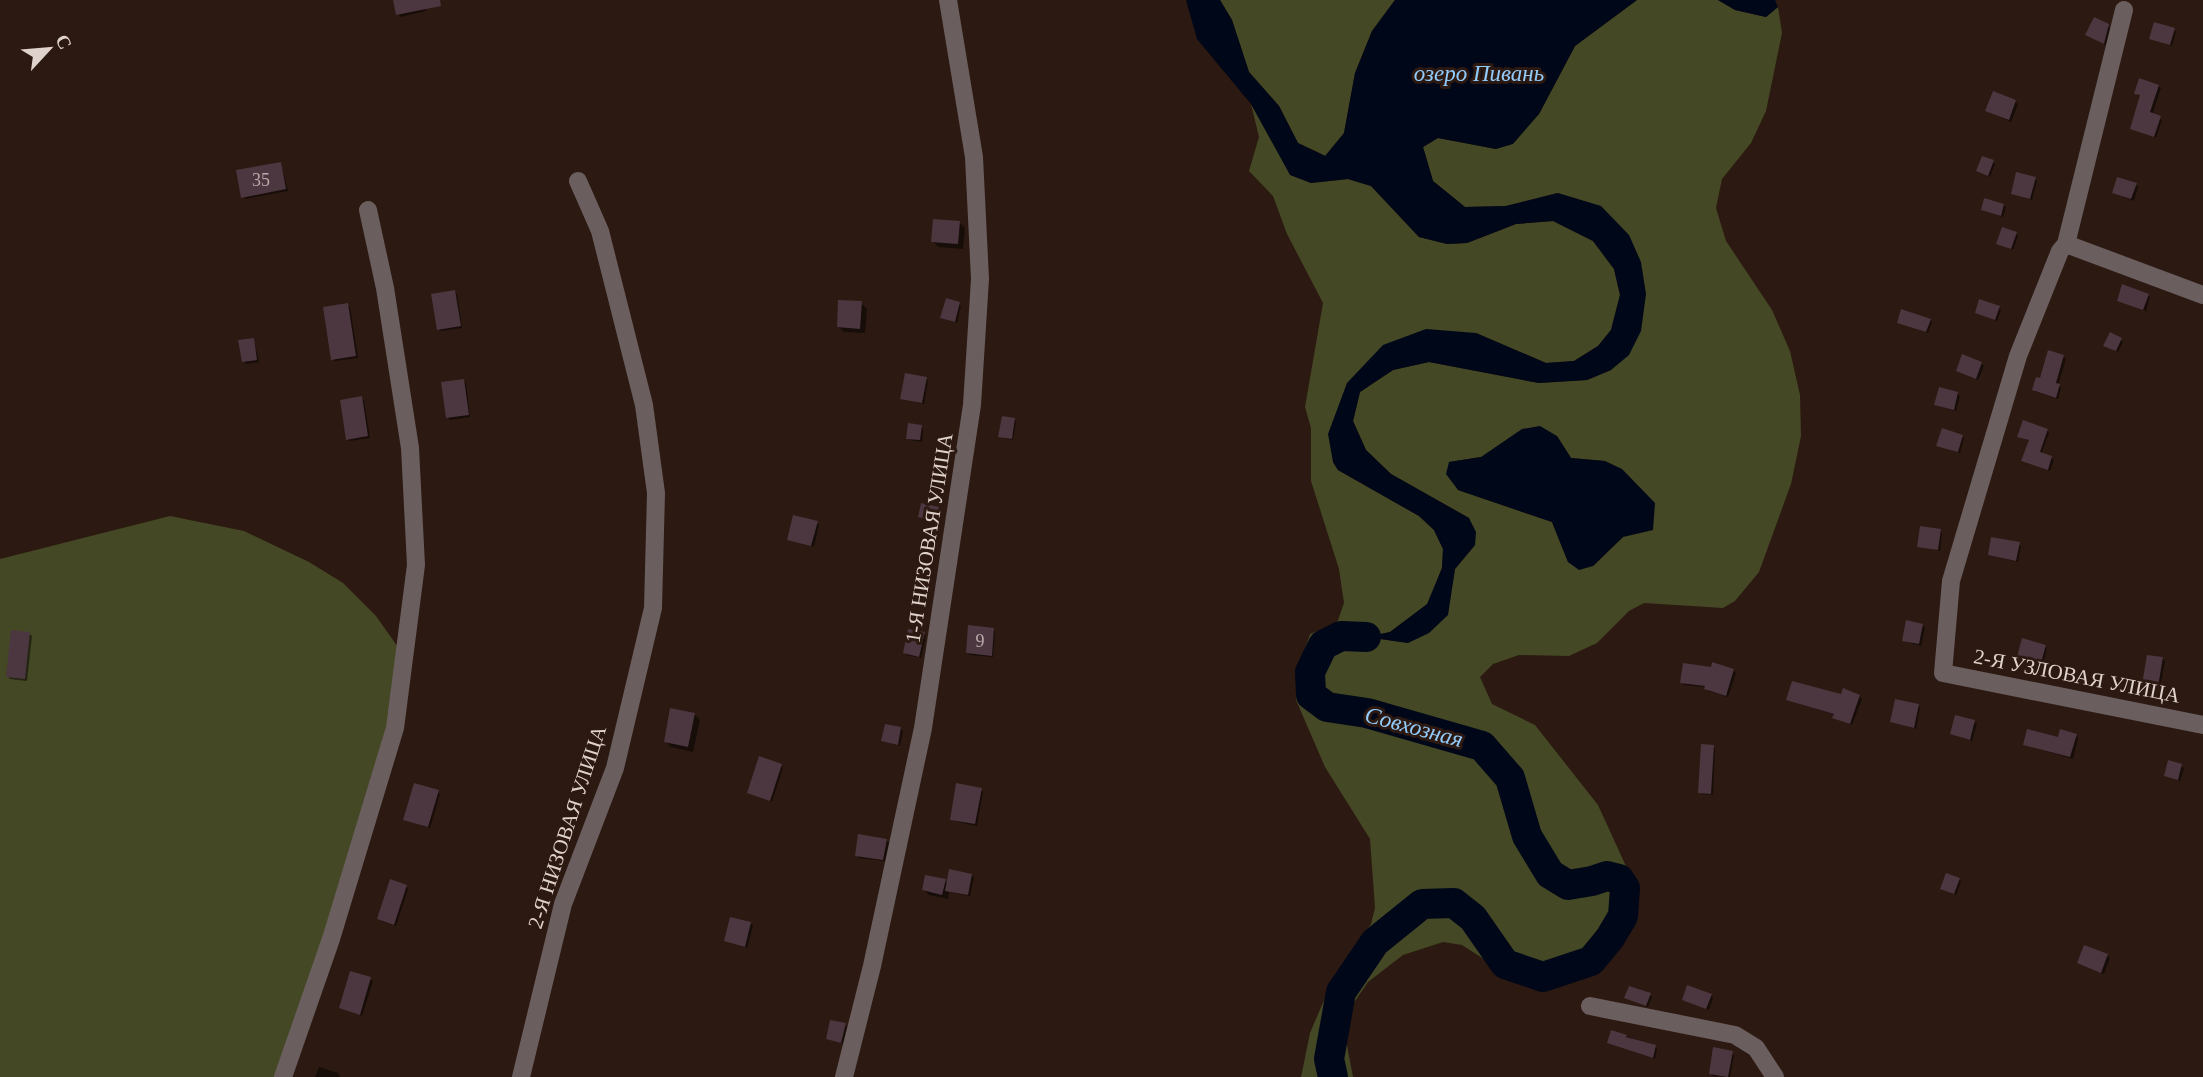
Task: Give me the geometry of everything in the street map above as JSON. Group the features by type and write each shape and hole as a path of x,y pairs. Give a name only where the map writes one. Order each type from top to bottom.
{"street":[{"name":"1-Я НИЗОВАЯ УЛИЦА","path":"844,1077 872,966 923,727 972,405 981,279 974,157 948,0"},
{"path":"2124,10 2066,244 2203,295"},
{"name":"2-Я НИЗОВАЯ УЛИЦА","path":"521,1077 563,904 615,768 653,608 656,493 644,405 600,230 578,181"},
{"path":"283,1077 331,939 394,728 416,565 410,449 385,288 368,210"},
{"name":"2-Я УЗЛОВАЯ УЛИЦА","path":"2066,244 2060,251 2018,356 1951,581 1943,673 2203,725"},
{"path":"1590,1006 1735,1035 1756,1048 1775,1077"}],"green space":[{"path":"1220,0 1395,0 1372,31 1355,73 1344,133 1326,156 1298,143 1279,106 1249,72 1232,20"},
{"path":"1637,0 1718,0 1735,10 1766,17 1778,7 1782,33 1766,111 1751,143 1722,179 1716,208 1726,241 1772,310 1790,351 1800,395 1801,436 1791,484 1759,572 1735,601 1723,608 1644,603 1629,611 1597,643 1569,656 1519,655 1493,664 1480,677 1492,704 1535,725 1598,805 1625,864 1637,905 1616,944 1590,967 1543,985 1507,974 1462,945 1443,942 1403,955 1368,982 1353,1004 1345,1035 1353,1077 1301,1077 1310,1033 1331,984 1371,924 1375,908 1370,839 1325,767 1296,700 1302,657 1310,634 1337,623 1344,603 1339,569 1311,481 1311,428 1305,407 1323,303 1287,234 1273,196 1249,171 1259,137 1251,104 1291,175 1311,183 1348,179 1371,186 1419,237 1447,244 1467,243 1516,224 1553,221 1593,241 1614,269 1620,295 1611,330 1598,346 1574,361 1546,363 1476,333 1347,383 1333,462 1338,470 1419,516 1434,530 1443,549 1442,568 1428,604 1390,632 1368,637 1408,643 1447,615 1455,569 1475,545 1469,518 1391,474 1366,450 1353,421 1360,392 1393,370 1429,362 1539,383 1587,380 1611,370 1646,294 1557,193 1506,206 1465,207 1433,181 1423,147 1438,138 1496,149 1539,114 1575,46","holes":["1557,436 1571,458 1605,461 1623,537 1593,566 1568,562 1552,522 1458,490 1449,462 1481,457"]},
{"path":"170,516 244,531 309,562 343,583 376,616 405,657 395,728 283,1077 0,1077 0,559"}],"water":[{"name":"озеро Пивань","path":"1186,0 1220,0 1232,20 1249,72 1279,106 1298,143 1325,156 1344,133 1355,73 1372,31 1395,0 1637,0 1575,46 1539,114 1513,144 1496,149 1438,138 1423,147 1433,181 1465,207 1506,206 1558,193 1601,206 1629,235 1641,262 1646,294 1641,331 1629,355 1611,370 1587,380 1539,383 1429,362 1393,370 1360,392 1353,421 1366,450 1391,474 1469,518 1476,532 1475,545 1455,569 1448,615 1429,633 1408,643 1366,637 1390,632 1427,604 1442,568 1443,549 1434,530 1419,516 1338,470 1333,462 1328,434 1347,383 1383,345 1426,329 1476,333 1546,363 1574,361 1598,346 1611,330 1620,295 1614,269 1593,241 1553,221 1516,224 1467,243 1447,244 1419,237 1371,186 1348,179 1311,183 1290,175 1251,104 1197,39"},
{"path":"1718,0 1775,0 1778,7 1766,17 1735,10"},
{"path":"1540,426 1557,436 1571,458 1605,461 1622,469 1655,503 1653,530 1623,537 1593,566 1579,570 1568,562 1552,522 1458,490 1446,474 1449,462 1481,457 1522,429"}],"building":[{"path":"393,0 440,0 441,6 396,15"},
{"path":"2094,17 2109,24 2104,44 2085,35"},
{"path":"2154,22 2175,28 2170,45 2149,39"},
{"path":"2139,78 2159,85 2150,112 2161,116 2154,137 2130,129 2140,95 2134,94"},
{"path":"1993,91 2016,100 2009,120 1985,111"},
{"path":"1982,156 1994,160 1988,176 1976,171"},
{"path":"281,162 286,189 241,198 236,170"},
{"path":"2016,172 2036,177 2030,199 2011,194"},
{"path":"2117,177 2137,183 2131,199 2112,193"},
{"path":"1984,198 2004,204 2001,216 1981,210"},
{"path":"933,219 960,221 958,244 931,242"},
{"path":"2002,227 2017,232 2011,249 1996,244"},
{"path":"2122,284 2149,294 2143,310 2117,301"},
{"path":"455,290 461,326 437,330 431,294"},
{"path":"946,298 960,302 955,322 940,318"},
{"path":"1979,299 2000,306 1995,320 1975,313"},
{"path":"838,300 862,301 860,329 837,327"},
{"path":"348,303 356,356 331,360 323,307"},
{"path":"1901,309 1931,319 1926,332 1897,323"},
{"path":"2110,332 2122,338 2116,351 2103,346"},
{"path":"254,338 257,360 242,362 238,340"},
{"path":"2048,350 2064,355 2056,383 2060,384 2056,398 2032,390 2036,377 2040,378"},
{"path":"1962,354 1982,362 1976,379 1956,371"},
{"path":"905,373 927,377 922,403 900,399"},
{"path":"464,379 469,415 446,418 441,382"},
{"path":"1939,387 1958,392 1954,410 1934,405"},
{"path":"362,396 368,436 346,440 340,400"},
{"path":"1002,416 1015,418 1012,439 998,437"},
{"path":"2023,420 2048,429 2040,452 2052,456 2048,470 2021,461 2029,440 2017,437"},
{"path":"908,423 922,425 920,440 906,439"},
{"path":"1942,428 1963,435 1958,452 1936,446"},
{"path":"921,503 939,507 935,521 918,517"},
{"path":"793,515 818,521 811,546 787,540"},
{"path":"1920,526 1941,529 1938,550 1917,547"},
{"path":"1991,537 2020,542 2016,561 1988,555"},
{"path":"1906,620 1923,624 1919,644 1902,641"},
{"path":"968,625 994,628 992,656 966,653"},
{"path":"908,629 925,632 919,657 903,653"},
{"path":"11,630 30,632 25,679 6,677"},
{"path":"2022,638 2046,645 2041,663 2017,657"},
{"path":"2147,655 2163,657 2158,687 2142,684"},
{"path":"1712,662 1734,669 1726,696 1704,689 1705,686 1680,683 1683,663 1711,667"},
{"path":"1792,681 1841,694 1843,688 1860,695 1850,724 1832,718 1834,714 1786,700"},
{"path":"1895,699 1919,704 1914,728 1890,722"},
{"path":"670,708 695,713 688,747 664,742"},
{"path":"1955,715 1975,720 1970,740 1950,734"},
{"path":"885,724 901,727 898,745 881,741"},
{"path":"2027,729 2058,737 2060,729 2077,734 2070,757 2023,745"},
{"path":"1701,744 1714,745 1711,794 1698,793"},
{"path":"759,756 782,764 770,801 747,793"},
{"path":"2168,760 2182,764 2178,780 2164,776"},
{"path":"414,783 439,790 428,827 403,820"},
{"path":"956,783 982,788 975,824 950,820"},
{"path":"858,834 887,839 883,860 855,856"},
{"path":"949,869 972,874 968,895 945,891"},
{"path":"1946,873 1960,878 1954,894 1940,889"},
{"path":"925,875 946,879 942,895 922,890"},
{"path":"390,879 407,885 394,925 377,919"},
{"path":"730,917 751,922 745,947 724,941"},
{"path":"2084,945 2108,954 2101,973 2077,963"},
{"path":"350,971 371,977 360,1015 339,1008"},
{"path":"1687,985 1712,994 1706,1009 1682,1000"},
{"path":"1629,986 1651,993 1646,1006 1624,998"},
{"path":"830,1020 846,1023 841,1043 826,1039"},
{"path":"1611,1030 1656,1045 1653,1058 1607,1043"},
{"path":"1713,1047 1733,1051 1728,1077 1709,1074"}],"waterway":[{"name":"Совхозная","path":"1333,1077 1329,1059 1341,992 1375,942 1422,904 1454,903 1473,918 1505,964 1543,977 1591,961 1610,938 1623,916 1625,888 1619,879 1607,876 1568,885 1550,874 1527,836 1510,778 1482,746 1367,713 1327,707 1311,695 1310,672 1323,645 1341,636 1366,637"}]}
